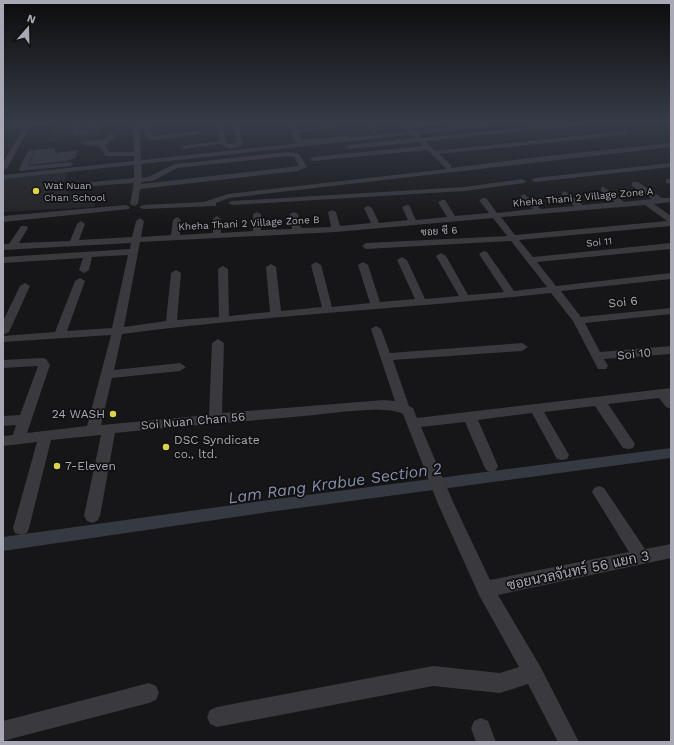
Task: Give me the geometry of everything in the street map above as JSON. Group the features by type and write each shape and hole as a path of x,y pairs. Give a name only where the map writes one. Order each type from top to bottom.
{"street":[{"path":"11,169 16,158"},
{"path":"11,169 23,158"},
{"path":"126,158 138,160 138,184 130,206 126,212 142,210 143,207 464,189 517,173 548,158"},
{"path":"138,184 156,177 175,166 253,158"},
{"path":"82,185 138,184 297,169 303,167 298,158"},
{"path":"313,159 326,158"},
{"path":"438,158 448,167"},
{"path":"479,158 486,163"},
{"path":"11,169 70,164"},
{"path":"206,204 228,196 386,178 517,173 535,180 671,165"},
{"path":"386,178 396,194"},
{"path":"636,184 660,201"},
{"path":"604,188 623,205"},
{"path":"565,193 582,208"},
{"path":"524,196 540,212"},
{"path":"483,200 578,320"},
{"name":"Kheha Thani 2 Village Zone A","path":"496,216 671,200"},
{"path":"442,202 453,220"},
{"path":"648,203 671,221"},
{"path":"3,218 130,206"},
{"path":"406,206 414,223"},
{"path":"368,208 376,226"},
{"path":"332,212 336,229"},
{"path":"256,214 257,234"},
{"path":"294,214 297,231"},
{"name":"Kheha Thani 2 Village Zone B","path":"3,247 257,234 496,216"},
{"path":"217,236 218,219"},
{"path":"175,238 178,220"},
{"path":"93,430 140,221"},
{"name":"ซอย ซี 6","path":"366,246 513,238 671,221"},
{"path":"73,243 81,224"},
{"path":"12,247 24,228"},
{"name":"Soi 11","path":"530,260 671,246"},
{"path":"3,260 133,252"},
{"path":"484,254 511,294"},
{"path":"84,270 88,255"},
{"path":"441,256 465,298"},
{"path":"402,260 421,302"},
{"path":"316,265 328,310"},
{"path":"363,265 376,306"},
{"path":"271,267 276,315"},
{"path":"223,269 224,320"},
{"path":"171,324 176,273"},
{"path":"3,339 116,331 171,324 511,294 671,276"},
{"path":"60,334 80,281"},
{"path":"3,332 26,286"},
{"name":"Soi 6","path":"578,320 671,311"},
{"name":"Soi 10","path":"578,320 599,361 671,350"},
{"path":"376,329 404,409 408,411 414,423 438,483 485,589 533,673 569,742"},
{"path":"215,418 218,343"},
{"path":"386,357 522,347"},
{"path":"3,364 42,362 44,365 18,439"},
{"path":"106,375 180,367"},
{"path":"414,423 469,415 667,393 671,404"},
{"path":"598,400 628,444"},
{"name":"Soi Nuan Chan 56","path":"3,441 93,430 215,418 384,405 399,406 404,409"},
{"path":"535,408 562,455"},
{"path":"469,415 491,466"},
{"path":"3,421 26,419"},
{"path":"92,516 109,429"},
{"path":"20,528 45,436"},
{"path":"599,492 640,557"},
{"name":"ซอยนวลจันทร์ 56 แยก 3","path":"485,589 671,550"},
{"path":"217,717 434,676 500,683 533,673"},
{"path":"3,731 149,693"}],"shaded area":[{"path":"32,158 75,158 66,161 29,165"},
{"name":"Wat Nuan Chan School","path":"69,171 61,189 70,188 67,196 98,194 94,207 3,212 3,178"}],"waterway":[{"path":"3,177 182,158"},
{"name":"Lam Rang Krabue Section 2","path":"3,544 269,506 671,453"}],"place":[{"name":"Wat Nuan Chan School","path":"36,191"},
{"name":"24 WASH","path":"113,414"},
{"name":"DSC Syndicate co., ltd.","path":"166,447"},
{"name":"7-Eleven","path":"57,466"}]}
